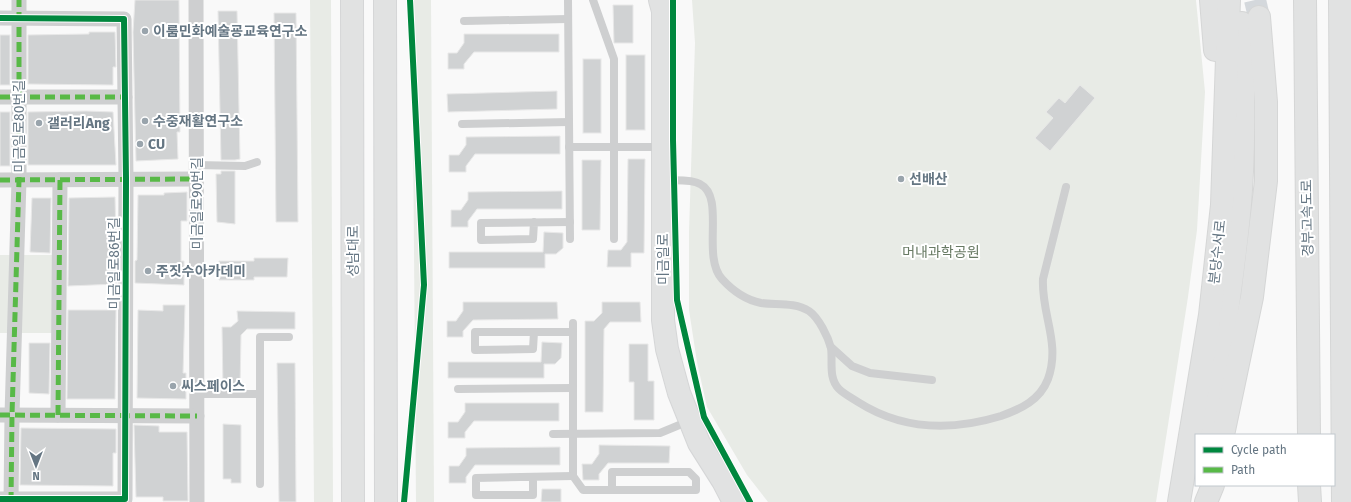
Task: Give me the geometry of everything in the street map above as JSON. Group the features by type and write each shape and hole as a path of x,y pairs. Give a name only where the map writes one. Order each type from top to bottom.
{"main road":[{"name":"성남대로","path":"352,0 353,502"},
{"path":"385,0 386,502"},
{"name":"미금일로","path":"660,0 663,11 663,320 671,367 690,421 699,443 720,476 734,502"},
{"path":"1211,0 1223,133"},
{"name":"분당수서로","path":"1180,502 1210,315 1222,205 1223,133 1229,0"},
{"name":"분당수서로","path":"1208,434 1227,314 1240,204 1244,134 1242,0"},
{"name":"경부고속도로","path":"1305,0 1309,434"},
{"path":"1340,0 1343,502"},
{"path":"1222,434 1252,297 1266,181 1266,102 1259,17"},
{"path":"1197,502 1200,486"},
{"path":"1206,502 1213,486"},
{"path":"1309,486 1310,502"}],"street":[{"name":"미금일로80번길","path":"8,500 6,415 15,330 19,180 19,0"},
{"name":"미금일로90번길","path":"196,0 197,502"},
{"path":"0,18 19,18"},
{"name":"미금일로86번길","path":"8,500 125,499 126,179 124,19 19,18"},
{"path":"0,97 125,97"},
{"path":"0,180 126,179 196,172"},
{"path":"58,415 60,180"},
{"path":"6,415 197,416"}],"lane":[{"path":"568,0 570,239"},
{"path":"593,0 614,59 614,239"},
{"path":"464,21 568,19"},
{"path":"462,124 569,122"},
{"path":"569,147 614,146 663,148"},
{"path":"196,172 245,166 257,162"},
{"path":"663,179 698,183 705,187 711,199 713,263 725,282 733,290 746,298 760,302 795,306 809,312 820,322 831,347 832,375 838,389 884,416 916,424 949,427 980,422 1016,411 1037,398 1048,380 1053,357 1053,336 1042,294 1043,278 1066,187"},
{"path":"534,222 533,239 481,240 481,223 534,222 570,222"},
{"path":"573,323 573,476 583,490 612,490 696,490 696,479 689,472 612,472 612,490"},
{"path":"534,332 533,349 475,350 475,332 534,332 573,332"},
{"path":"260,484 260,337 289,337"},
{"path":"831,347 852,366 870,373 932,380"},
{"path":"458,389 573,388"},
{"path":"197,394 260,394"},
{"path":"553,434 660,433 690,421"},
{"path":"533,477 533,495 476,495 476,478 573,476"}],"green space":[{"path":"310,0 331,0 333,502 314,502"},
{"path":"412,0 431,0 434,502 416,502"},
{"name":"머내과학공원","path":"692,0 1196,0 1205,92 1197,230 1156,502 768,502 747,475 707,407 697,362 689,310 689,232 695,43"},
{"path":"0,255 55,255 54,333 0,333"}],"building":[{"path":"135,0 179,0 180,132 177,132 178,159 136,161 133,32"},
{"path":"613,5 633,5 633,43 614,43"},
{"path":"218,11 237,11 240,159 235,160 221,160"},
{"path":"274,13 296,13 298,222 276,222"},
{"path":"89,32 115,32 116,67 113,67 113,85 28,84 28,35 89,34"},
{"path":"464,34 559,34 559,52 474,52 464,64 464,69 448,69 448,53 457,53 464,43"},
{"path":"0,35 10,35 10,85 0,85"},
{"path":"626,55 645,55 645,130 626,130"},
{"path":"583,59 601,59 601,133 583,133"},
{"path":"1080,85 1095,98 1050,151 1035,138 1053,118 1046,112 1059,98 1065,103"},
{"path":"557,91 557,109 448,112 447,94"},
{"path":"0,112 10,112 10,166 0,166"},
{"path":"28,112 113,112 116,165 28,165"},
{"path":"560,136 560,154 475,154 466,166 466,172 449,172 449,155 459,155 466,145 466,137"},
{"path":"628,159 645,159 644,253 631,253 631,267 607,267 608,250 621,250 627,242"},
{"path":"582,160 601,160 600,230 582,230"},
{"path":"221,171 235,171 235,224 217,222 216,174 221,174"},
{"path":"562,191 562,209 477,209 468,221 468,227 451,227 451,210 461,210 468,200 468,192"},
{"path":"187,192 187,221 181,221 181,261 184,261 184,285 135,283 135,261 137,260 138,195 164,195 164,193"},
{"path":"115,197 117,284 68,286 69,198"},
{"path":"32,198 51,198 50,253 30,252"},
{"path":"544,232 563,233 563,248 556,254 545,254 545,268 449,268 449,252 543,252"},
{"path":"254,258 288,258 287,277 254,277 254,280 219,280 219,261 254,261"},
{"path":"463,302 557,302 558,319 473,320 463,331 463,337 447,337 447,321 456,321 463,311"},
{"path":"602,302 640,302 641,322 610,322 604,329 603,412 585,412 585,321 594,321 602,313"},
{"path":"163,305 185,305 183,373 186,373 186,399 137,398 138,310 163,311"},
{"path":"68,310 116,310 115,399 67,399"},
{"path":"237,311 295,312 295,329 247,329 241,335 240,388 223,388 222,327 231,327 238,321"},
{"path":"542,342 562,343 561,358 555,364 544,364 544,378 448,378 448,362 541,362"},
{"path":"29,343 50,343 49,394 29,393"},
{"path":"629,344 648,344 648,381 654,381 654,420 634,420 634,382 629,382"},
{"path":"277,363 295,363 296,502 279,502"},
{"path":"465,403 559,403 559,421 474,421 465,432 465,438 448,438 448,422 458,422 465,412"},
{"path":"223,424 241,425 241,483 231,483 231,479 223,479"},
{"path":"134,425 159,426 159,432 187,432 188,501 163,501 163,497 136,497"},
{"path":"21,428 116,429 116,453 113,453 113,486 20,485"},
{"path":"599,445 670,446 669,463 608,463 599,474 599,480 583,480 582,464 592,464 599,454"},
{"path":"560,447 560,465 475,465 466,477 466,483 449,483 449,466 459,466 466,456 466,448"},
{"path":"542,489 561,489 561,502 541,502"}],"tunnel":[{"path":"1255,0 1259,17"}],"marked path":[{"path":"11,502 19,180 19,0"},
{"path":"0,97 125,97"},
{"path":"0,180 196,179"},
{"path":"58,415 60,180"},
{"path":"0,415 197,416"}],"cycle path":[{"path":"404,502 424,285 410,0"},
{"path":"673,0 673,140 677,300 704,417 750,502"},
{"path":"0,18 124,19 126,179 125,499 0,499"}],"place":[{"name":"이룸민화예술굥교육연구소","path":"145,31"},
{"name":"수중재활연구소","path":"145,121"},
{"name":"갤러리Ang","path":"39,123"},
{"name":"CU","path":"140,144"},
{"name":"선배산","path":"901,179"},
{"name":"주짓수아카데미","path":"148,271"},
{"name":"씨스페이스","path":"173,386"}]}
